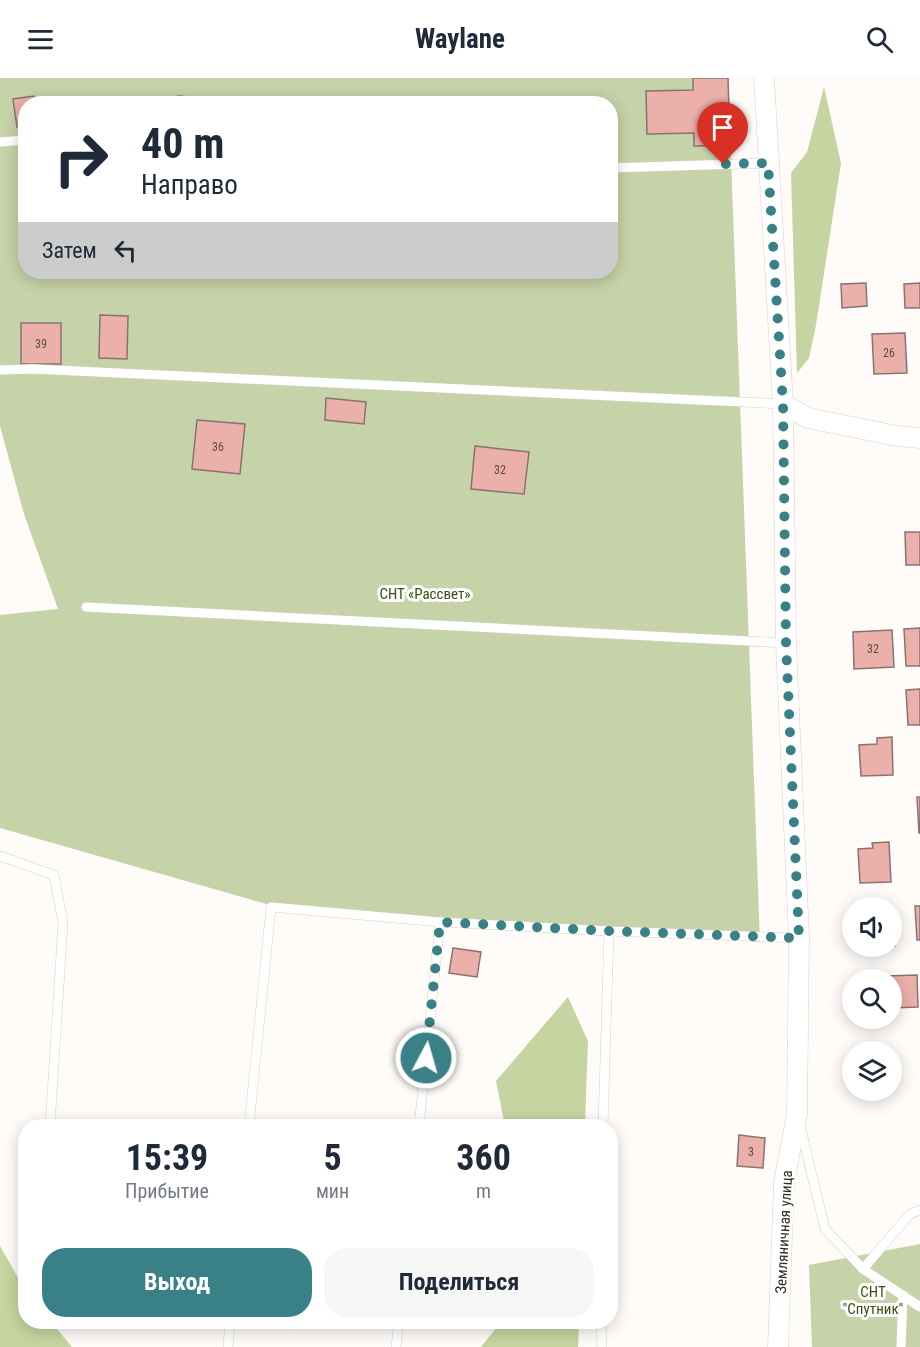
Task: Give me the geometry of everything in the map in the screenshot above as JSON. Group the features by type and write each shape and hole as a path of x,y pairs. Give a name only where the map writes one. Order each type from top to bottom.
{"street":[{"name":"Земляничная улица","path":"764,78 783,404 786,643 799,938 797,1114 784,1184 778,1347"},
{"path":"783,404 808,418 897,436 920,438"}],"lane":[{"path":"0,142 18,141"},
{"path":"618,168 768,163"},
{"path":"0,370 33,369 783,404"},
{"path":"86,607 786,643"},
{"path":"0,856 54,875 56,885 63,923 50,1119"},
{"path":"250,1119 271,907 440,922 799,938"},
{"path":"420,1119 440,922"},
{"path":"603,1119 609,931"},
{"path":"797,1114 825,1229 863,1269 920,1307"},
{"path":"863,1269 910,1214 920,1210"},
{"path":"902,1347 903,1295"},
{"path":"228,1347 229,1329"},
{"path":"396,1347 398,1329"},
{"path":"601,1329 602,1347"}],"green space":[{"name":"СНТ «Рассвет»","path":"0,78 728,78 760,942 270,905 0,828 0,615 58,609 24,514 0,426"},
{"path":"824,87 841,163 816,325 809,358 797,373 791,173 807,152"},
{"path":"568,997 588,1041 585,1119 504,1119 496,1081"},
{"name":"СНТ \"Спутник\"","path":"920,1244 920,1347 812,1347 809,1265"},
{"path":"0,1246 18,1278 18,1329 57,1329 72,1347 0,1347"},
{"path":"495,1329 579,1329 578,1347 481,1347"}],"building":[{"path":"693,78 728,78 730,145 694,146 694,133 647,134 646,91 693,90"},
{"path":"18,98 18,127 17,127 13,99"},
{"path":"866,283 867,306 842,308 841,284"},
{"path":"920,283 920,308 905,308 904,284"},
{"path":"100,315 128,316 127,359 99,358"},
{"path":"21,323 61,323 61,364 21,364"},
{"path":"905,333 907,373 874,374 872,334"},
{"path":"326,398 366,402 364,424 325,420"},
{"path":"197,420 245,424 240,474 192,469"},
{"path":"475,446 529,452 524,494 471,489"},
{"path":"905,532 920,532 920,565 906,565"},
{"path":"920,628 920,666 906,666 904,629"},
{"path":"892,630 894,667 854,669 853,632"},
{"path":"920,689 920,725 908,725 906,690"},
{"path":"892,737 893,775 861,776 859,745 877,744 877,738"},
{"path":"917,797 920,797 920,833 919,833"},
{"path":"889,842 891,882 860,883 858,849 873,848 872,843"},
{"path":"915,906 920,906 920,940 917,940"},
{"path":"453,948 481,952 477,977 449,973"},
{"path":"902,975 917,975 918,1007 902,1008"},
{"path":"739,1135 765,1138 763,1168 737,1166"}],"route":[{"path":"426,1058 440,922 799,938 786,643 783,404 768,163 723,164"}]}
